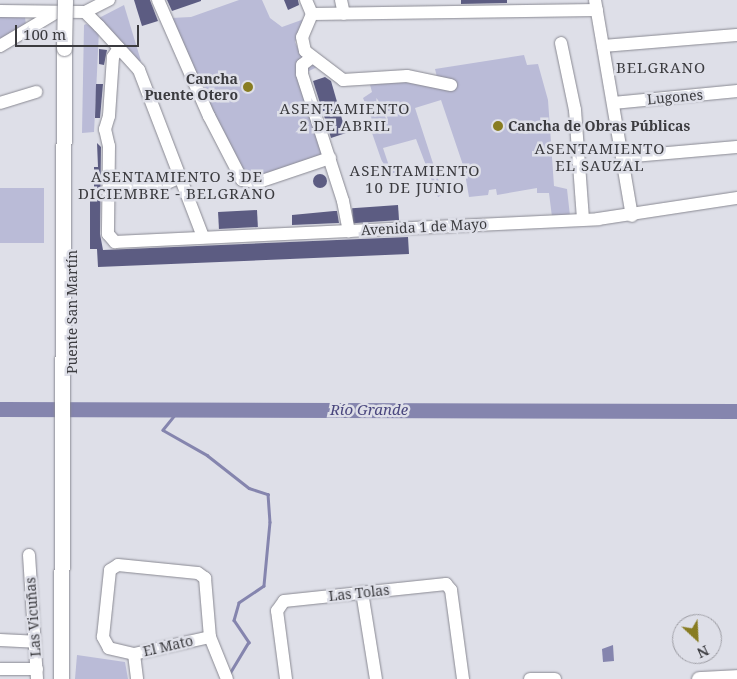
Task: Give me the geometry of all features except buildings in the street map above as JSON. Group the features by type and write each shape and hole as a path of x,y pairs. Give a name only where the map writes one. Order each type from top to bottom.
{"main road":[{"path":"69,48 73,0"},
{"path":"61,6 69,48"},
{"name":"Puente San Martín","path":"66,575 69,48"},
{"path":"61,679 66,575"},
{"path":"66,575 71,679"},
{"path":"699,679 737,677"}],"street":[{"path":"0,11 12,5 85,6 110,0"},
{"path":"158,0 181,56 242,180 259,182 330,158"},
{"path":"306,0 312,14 302,45 310,58 343,80 407,76 451,85"},
{"path":"341,0 344,14"},
{"path":"389,0 392,13"},
{"path":"312,14 392,13 443,6 596,5 632,216"},
{"path":"0,46 61,6"},
{"path":"85,6 138,70 202,238"},
{"path":"603,46 737,35"},
{"path":"561,43 575,110 583,219"},
{"path":"119,48 112,57 109,116 105,130 109,146 108,189 158,187 180,178"},
{"path":"310,58 302,65 302,74 330,158 349,230"},
{"name":"Lugones","path":"613,103 737,91"},
{"path":"0,103 36,92"},
{"path":"622,157 737,147"},
{"name":"Avenida 1 de Mayo","path":"108,189 110,240 202,238 632,216 737,198"},
{"name":"Las Vicuñas","path":"29,555 37,674"},
{"name":"El Mato","path":"118,565 198,573 207,584 210,637 134,654 109,648 103,638 108,575 118,565"},
{"name":"Las Tolas","path":"286,679 277,611 284,601 446,584 451,590 463,679"},
{"path":"362,592 376,679"},
{"path":"210,637 227,679"},
{"path":"0,640 35,642"},
{"path":"134,654 137,679"},
{"path":"0,669 37,674"},
{"path":"530,679 555,679"}],"shaded area":[{"path":"239,0 262,0 270,18 282,27 307,18 295,42 301,55 317,67 307,72 333,161 254,182 243,176 171,18 191,17"},
{"path":"124,5 141,61 136,63 99,18"},
{"path":"0,13 25,17 26,25 0,43"},
{"path":"86,24 99,30 94,132 82,133 84,25"},
{"path":"524,55 527,65 538,64 548,100 554,186 567,189 570,216 552,217 549,193 537,193 537,188 497,195 496,189 489,190 488,195 469,197 464,168 441,100 415,108 443,194 438,197 416,139 383,148 389,166 395,165 397,174 388,179 372,133 377,131 363,98 372,92 369,81 437,77 435,69"},
{"path":"0,188 44,188 44,243 0,243"},
{"path":"613,645 614,661 603,662 602,649"},
{"path":"77,655 125,662 128,679 75,679"}],"waterway":[{"name":"Río Grande","path":"0,409 737,411"},
{"path":"180,409 163,430 207,455 249,488 268,494 270,522 264,586 239,603 234,620 249,642 230,674"}],"place":[{"name":"Cancha Puente Otero","path":"248,87"},
{"name":"Cancha de Obras Públicas","path":"498,126"}],"district":[{"name":"BELGRANO","path":"661,68"},
{"name":"ASENTAMIENTO 2 DE ABRIL","path":"345,116"},
{"name":"ASENTAMIENTO EL SAUZAL","path":"600,156"},
{"name":"ASENTAMIENTO 10 DE JUNIO","path":"415,178"},
{"name":"ASENTAMIENTO 3 DE DICIEMBRE - BELGRANO","path":"177,184"}]}
